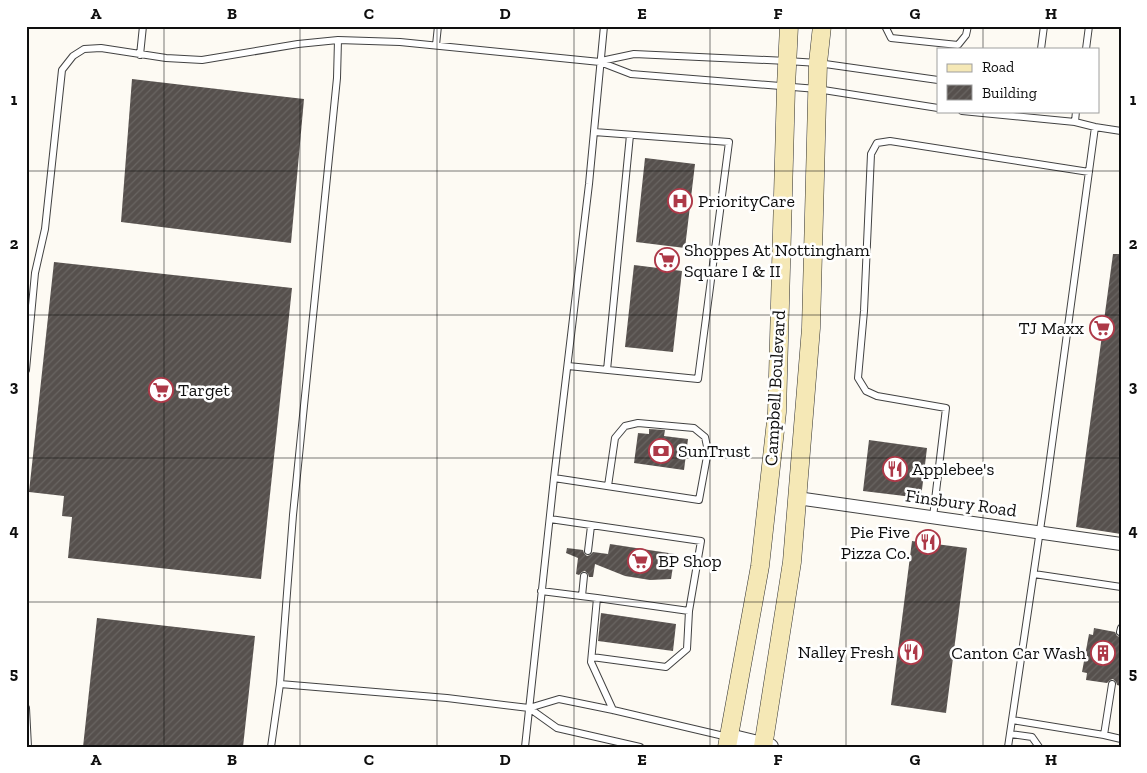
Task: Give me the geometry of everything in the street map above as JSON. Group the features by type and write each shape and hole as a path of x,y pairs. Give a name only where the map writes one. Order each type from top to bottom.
{"main road":[{"name":"Campbell Boulevard","path":"728,742 760,566 777,412 789,26"},
{"name":"Campbell Boulevard","path":"766,746 792,562 812,328 817,90 822,26"}],"street":[{"name":"Finsbury Road","path":"797,498 1121,544"},
{"path":"728,742 766,746"}],"lane":[{"path":"140,54 143,26"},
{"path":"436,45 438,26"},
{"path":"525,747 594,132 604,26"},
{"path":"885,26 891,38 958,45 966,35 968,26"},
{"path":"1041,48 1044,26"},
{"path":"1086,48 1089,26"},
{"path":"270,747 280,684 293,515 337,78 338,40"},
{"path":"26,370 35,273 45,229 62,70 73,56 84,49 102,48 166,58 202,60 298,44 338,40 382,41 600,62 631,74 817,90 937,108"},
{"path":"600,62 634,54 787,61 818,63 937,80"},
{"path":"979,112 1030,115 1121,131"},
{"path":"1075,122 1076,112"},
{"path":"1008,747 1040,532 1095,127"},
{"path":"568,366 698,379 729,142 594,132"},
{"path":"607,370 630,135"},
{"path":"933,517 946,408 877,396 866,391 858,378 864,310 871,154 877,143 890,141 1088,172"},
{"path":"554,478 699,500 708,451 705,436 694,428 638,423 625,426 615,438 608,486"},
{"path":"550,519 701,541 689,611 687,649 666,667 591,659"},
{"path":"588,551 592,526"},
{"path":"1034,574 1121,587"},
{"path":"582,596 584,576"},
{"path":"542,591 689,611"},
{"path":"597,598 591,659 614,710"},
{"path":"1120,632 1121,628"},
{"path":"280,684 447,698 529,708 560,699 614,710 728,742"},
{"path":"1104,735 1112,684"},
{"path":"26,708 28,747"},
{"path":"529,708 557,728 640,747"},
{"path":"1012,720 1121,739"},
{"path":"1010,734 1032,737 1039,747"}],"building":[{"path":"132,79 304,99 291,243 121,222"},
{"path":"645,158 695,164 685,248 636,242"},
{"path":"1113,254 1121,254 1121,534 1076,527"},
{"name":"Target","path":"54,262 292,288 261,579 68,558 72,517 62,516 64,496 29,492"},
{"path":"634,265 682,271 673,352 625,347"},
{"name":"SunTrust","path":"649,429 665,430 664,436 688,439 684,470 634,463 638,433 649,434"},
{"name":"Applebee's","path":"869,440 927,448 921,498 863,491"},
{"path":"912,541 967,548 946,713 891,705"},
{"name":"BP Shop","path":"610,544 675,554 671,579 650,580 625,576 595,564 593,577 589,577 585,571 579,575 576,574 578,558 566,553 567,548 583,550 587,556 593,552 608,554"},
{"path":"601,613 676,624 673,651 598,641"},
{"path":"97,618 255,636 243,747 83,747"},
{"name":"Canton Car Wash","path":"1094,628 1115,632 1117,636 1121,637 1121,686 1117,685 1113,679 1107,683 1086,680 1087,673 1082,672 1089,634 1093,635"}],"place":[{"name":"PriorityCare","path":"680,201"},
{"name":"Shoppes At Nottingham Square I & II","path":"667,260"},
{"name":"TJ Maxx","path":"1102,328"},
{"name":"Target","path":"161,390"},
{"name":"SunTrust","path":"661,451"},
{"name":"Applebee's","path":"895,469"},
{"name":"Pie Five Pizza Co.","path":"928,542"},
{"name":"BP Shop","path":"640,561"},
{"name":"Nalley Fresh","path":"911,652"},
{"name":"Canton Car Wash","path":"1103,653"}]}
